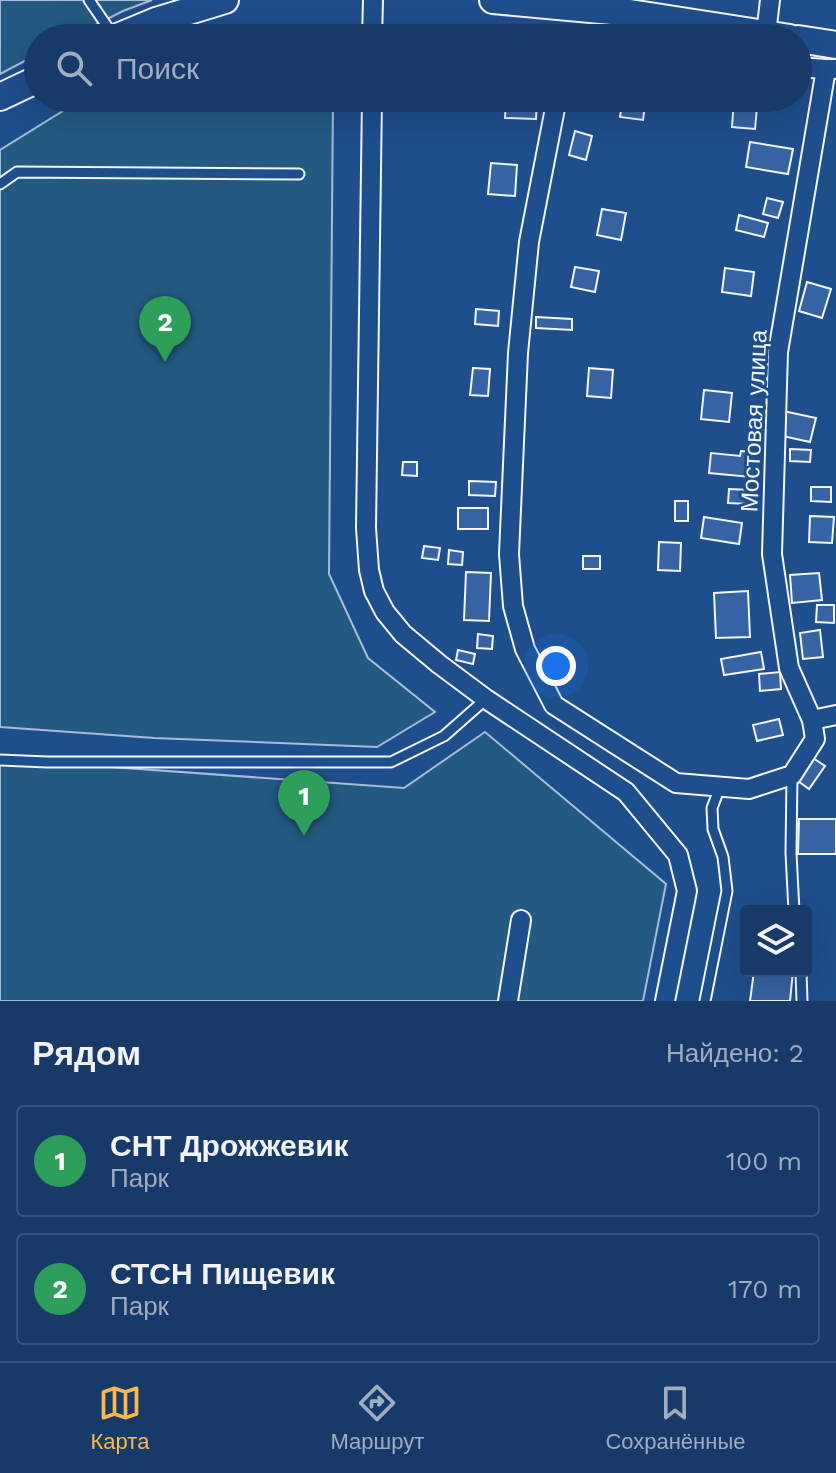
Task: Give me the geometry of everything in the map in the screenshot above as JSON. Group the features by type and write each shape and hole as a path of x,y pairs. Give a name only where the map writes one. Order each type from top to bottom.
{"street":[{"path":"149,24 225,0"},
{"path":"372,24 373,0"},
{"path":"493,0 623,12 700,24"},
{"path":"770,0 775,24"},
{"path":"812,48 833,61"},
{"path":"812,65 833,61"},
{"name":"Мостовая улица","path":"812,720 789,668 772,554 778,352 833,61"},
{"path":"0,97 24,86"},
{"path":"372,112 366,528 374,591 385,612 403,634 439,664 626,792 678,855 687,891 665,1001"},
{"path":"554,112 529,242 519,339 509,554 513,606 525,649 554,705 676,783 749,789 792,775 815,739 812,720 836,715"},
{"path":"508,1001 521,920"}],"lane":[{"path":"89,0 105,24"},
{"path":"0,184 17,172 299,174"},
{"path":"0,760 391,762 444,736 486,699"},
{"path":"792,775 794,905"},
{"path":"705,1001 727,891 723,857 713,829 712,808 720,787"},
{"path":"801,977 802,1001"}],"shaded area":[{"path":"0,0 152,0 97,24 24,24 24,61 0,74"},
{"path":"61,112 333,112 329,574 368,658 435,712 377,747 154,738 0,727 0,150"},
{"path":"485,732 666,884 643,1001 0,1001 0,759 404,788"}],"building":[{"path":"505,112 536,112 536,119 505,118"},
{"path":"621,112 644,112 643,120 620,117"},
{"path":"733,112 757,112 755,129 732,127"},
{"path":"575,131 592,136 586,160 569,155"},
{"path":"750,142 793,149 788,174 746,167"},
{"path":"491,163 517,165 515,196 488,194"},
{"path":"767,198 783,202 778,218 763,214"},
{"path":"602,209 626,213 621,240 597,235"},
{"path":"739,215 768,223 764,237 736,230"},
{"path":"575,267 599,271 595,292 571,287"},
{"path":"725,268 754,272 751,296 722,292"},
{"path":"807,282 831,289 822,318 799,311"},
{"path":"476,309 499,311 498,326 475,324"},
{"path":"536,317 572,319 572,330 536,328"},
{"path":"473,368 490,369 488,396 470,395"},
{"path":"589,368 613,370 611,398 587,396"},
{"path":"704,390 732,393 729,422 701,419"},
{"path":"783,411 816,418 810,442 778,435"},
{"path":"790,449 811,450 810,462 790,461"},
{"path":"741,451 753,452 751,477 709,473 711,453 740,456"},
{"path":"403,462 417,462 417,476 402,475"},
{"path":"469,481 496,482 495,496 469,495"},
{"path":"811,487 831,487 831,502 811,501"},
{"path":"729,489 750,490 749,504 728,503"},
{"path":"675,501 688,501 688,521 675,521"},
{"path":"458,508 488,508 488,529 458,529"},
{"path":"810,516 834,517 832,543 809,542"},
{"path":"704,517 742,523 739,544 701,538"},
{"path":"659,542 681,543 680,571 658,570"},
{"path":"424,546 440,548 438,560 422,558"},
{"path":"449,550 463,552 462,565 448,564"},
{"path":"583,556 600,556 600,569 583,569"},
{"path":"466,572 491,573 489,621 464,620"},
{"path":"819,573 822,600 792,603 790,575"},
{"path":"748,591 750,637 716,638 714,593"},
{"path":"817,605 834,605 834,623 816,622"},
{"path":"820,630 823,657 803,659 800,633"},
{"path":"478,634 493,636 492,649 477,648"},
{"path":"458,650 475,654 473,664 456,660"},
{"path":"761,652 764,669 724,675 721,659"},
{"path":"780,672 781,689 760,691 759,674"},
{"path":"779,719 783,735 757,741 753,725"},
{"path":"813,758 825,766 809,789 798,781"},
{"path":"799,819 836,819 836,854 798,854"},
{"path":"753,977 792,977 790,1001 750,1001"}],"place":[{"name":"СТСН Пищевик","path":"165,362"},
{"name":"СНТ Дрожжевик","path":"304,836"}]}
